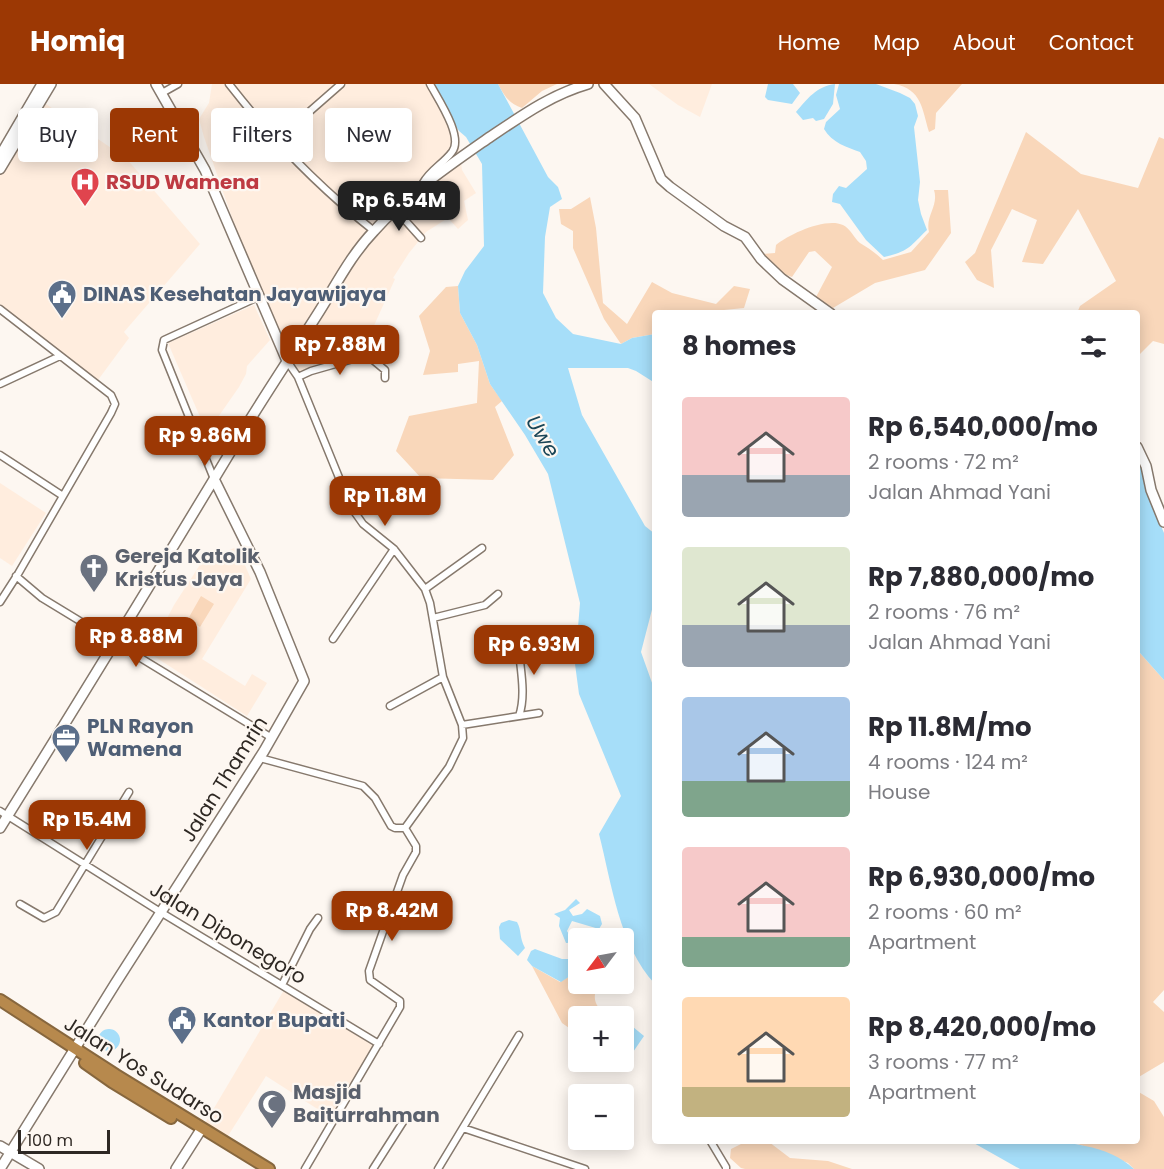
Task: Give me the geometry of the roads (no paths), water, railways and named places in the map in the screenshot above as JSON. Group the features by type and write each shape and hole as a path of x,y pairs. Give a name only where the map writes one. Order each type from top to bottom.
{"highway":[{"name":"Jalan Yos Sudarso","path":"0,1000 73,1051"},
{"name":"Jalan Yos Sudarso","path":"0,1007 262,1169"}],"main road":[{"path":"0,156 42,84"},
{"path":"0,169 51,84"},
{"path":"156,84 205,170 287,361"},
{"path":"0,828 4,814 117,642 157,571 354,254 395,209 465,154 538,104 588,84"},
{"path":"604,84 635,118 661,178 724,226 744,237 761,259 783,279 826,310"},
{"path":"1140,453 1164,522"},
{"name":"Jalan Thamrin","path":"0,1169 260,758 304,681 260,572 214,478"},
{"path":"176,1169 200,1131"},
{"path":"0,1146 39,1169"}],"street":[{"path":"162,93 178,84"},
{"path":"229,84 250,108"},
{"path":"313,108 341,84"},
{"path":"422,186 434,169 453,152 456,144 455,132 430,84"},
{"path":"300,162 374,231"},
{"path":"395,209 421,238"},
{"path":"214,478 162,350 164,340 260,296"},
{"path":"0,309 111,395 115,404 0,602"},
{"path":"298,377 367,355 385,370 385,378"},
{"path":"0,384 60,356"},
{"path":"287,361 298,377 351,507 363,524 394,549 425,589 433,618 443,676 462,725 463,738 449,767 405,828"},
{"path":"0,456 63,496"},
{"path":"425,589 482,548"},
{"path":"333,639 394,549"},
{"path":"16,576 42,598 272,738"},
{"path":"433,618 485,605 498,594"},
{"path":"519,716 522,700 520,659 522,632"},
{"path":"390,706 443,676"},
{"path":"462,725 539,713"},
{"path":"260,758 363,786 375,798 391,826 405,828"},
{"path":"20,904 44,918 56,912 129,792"},
{"name":"Jalan Diponegoro","path":"4,814 379,1044"},
{"path":"305,1169 400,1007 400,1001 370,980 369,971 403,875 416,852 416,846 405,828"},
{"path":"282,985 310,929 318,918"},
{"path":"438,1169 519,1035"},
{"path":"374,1169 403,1122"},
{"path":"463,1128 585,1169"},
{"path":"712,1144 726,1169"}],"water":[{"name":"Uwe","path":"435,84 498,84 548,177 558,187 562,199 550,207 545,237 543,293 556,318 573,334 621,344 632,338 652,335 652,381 628,368 568,368 582,415 645,526 652,532 652,610 641,652 652,683 652,980 634,953 634,928 623,928 618,914 599,834 621,796 579,694 575,664 580,603 548,474 490,384 477,345 460,313 458,286 465,271 484,246 482,164 466,137 459,131"},
{"path":"768,84 793,84 800,93 792,104 768,100 765,97"},
{"path":"835,84 833,104 824,119 803,120 796,112 804,102 823,87"},
{"path":"839,84 876,84 910,98 915,104 918,116 914,127 920,182 918,200 927,230 908,248 899,253 884,257 866,240 840,204 832,202 833,194 839,186 846,188 867,169 866,161 860,152 835,141 824,129 826,122 840,109 836,95"},
{"path":"1140,467 1145,488 1164,533 1164,680 1140,653"},
{"path":"576,899 580,903 569,910 573,916 582,914 587,909 600,916 602,924 600,928 596,928 572,921 567,931 568,943 566,943 559,926 560,918 554,914 565,910"},
{"path":"509,920 517,922 525,948 518,956 500,939 499,927 501,923"},
{"path":"535,949 568,959 568,977 561,982 532,966 527,960 531,951"},
{"path":"634,1028 644,1036 634,1051"},
{"path":"105,1029 113,1029 120,1036 120,1044 113,1051 105,1051 98,1044 98,1036"},
{"path":"976,1144 1080,1145 1119,1158 1134,1169 1020,1169"}],"place":[{"name":"RSUD Wamena","path":"85,208"},
{"name":"DINAS Kesehatan Jayawijaya","path":"62,320"},
{"name":"Gereja Katolik Kristus Jaya","path":"94,594"},
{"name":"PLN Rayon Wamena","path":"66,764"},
{"name":"Kantor Bupati","path":"182,1046"},
{"name":"Masjid Baiturrahman","path":"272,1130"}]}
